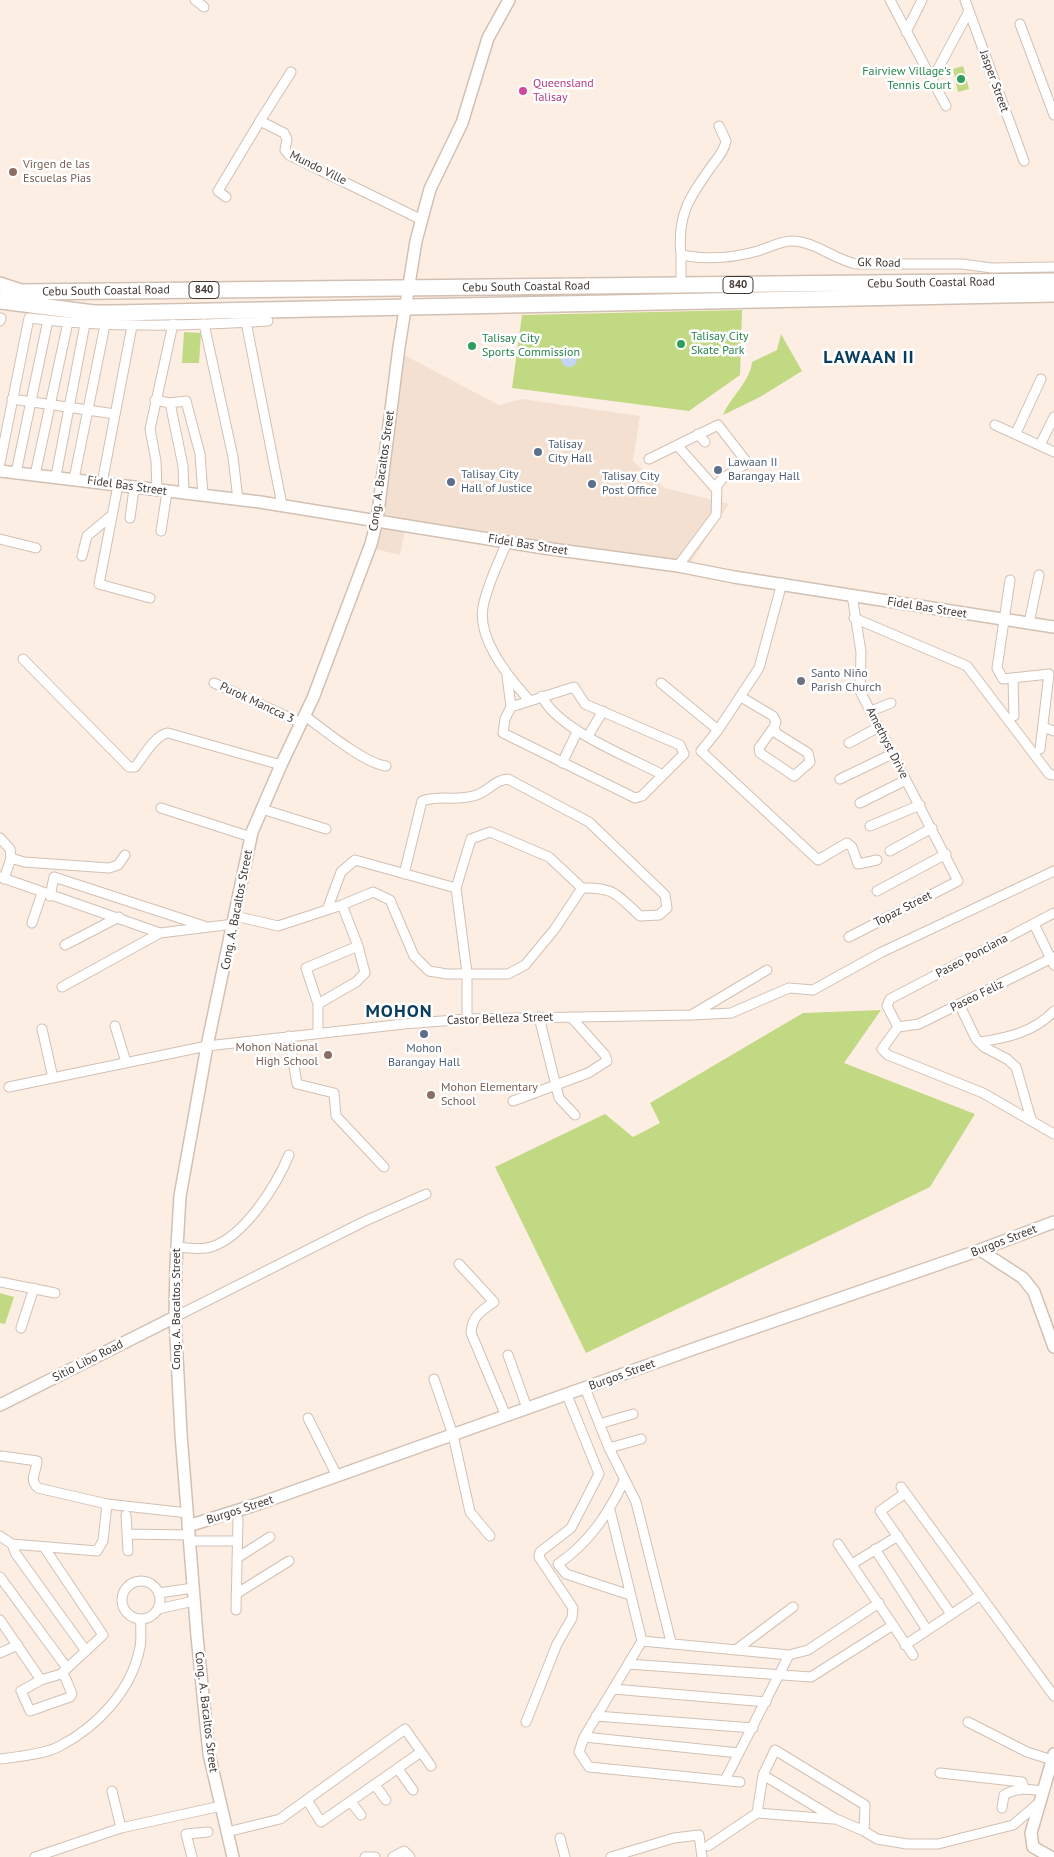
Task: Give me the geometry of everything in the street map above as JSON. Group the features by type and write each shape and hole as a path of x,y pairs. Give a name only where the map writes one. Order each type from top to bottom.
{"highway":[{"name":"Cebu South Coastal Road","path":"0,301 94,313 111,321 405,306 990,289 1054,281"},
{"name":"Cebu South Coastal Road","path":"0,285 21,292 681,285 990,289 1054,294"}],"street":[{"path":"195,0 204,6"},
{"name":"Cong. A. Bacaltos Street","path":"231,1856 209,1754 194,1601 175,1318 180,1196 207,1046 251,836 281,765 303,720 371,544 377,520 405,306 422,220 430,189 462,123 488,38 509,0"},
{"path":"890,0 946,106"},
{"path":"906,32 922,0"},
{"name":"Jasper Street","path":"965,0 1024,161"},
{"path":"932,80 969,12"},
{"path":"1020,24 1054,115"},
{"path":"226,197 218,191 220,186 291,72"},
{"name":"Mundo Ville","path":"260,120 284,133 287,139 285,150 289,155 422,220"},
{"path":"681,285 682,255 679,237 683,212 693,191 719,158 725,145 726,141 719,126"},
{"name":"GK Road","path":"682,255 702,259 730,256 751,253 788,241 802,242 845,262 856,264 962,264 992,268 1054,267"},
{"path":"0,463 29,318 84,324 111,321 132,326 268,321"},
{"path":"16,473 48,320"},
{"path":"74,479 88,409 111,321"},
{"path":"35,474 68,322"},
{"path":"246,322 282,505"},
{"path":"56,476 84,324"},
{"path":"161,531 162,492 150,430 173,324"},
{"path":"204,324 233,457 238,500"},
{"path":"102,483 132,326"},
{"path":"1016,433 1041,379"},
{"path":"12,399 116,414"},
{"path":"155,400 170,403 186,401 200,454 203,495"},
{"path":"170,403 183,466 184,493"},
{"path":"1040,444 1054,419"},
{"path":"649,458 718,424 746,461 744,465 723,478 715,488"},
{"path":"995,425 1054,452"},
{"path":"698,434 705,442"},
{"path":"676,445 715,488 716,515 678,566"},
{"name":"Fidel Bas Street","path":"0,471 56,476 162,492 282,505 507,542 678,566 1054,627"},
{"path":"118,485 99,584 150,598"},
{"path":"130,518 134,488"},
{"path":"82,556 88,536 112,516"},
{"path":"0,540 36,548"},
{"path":"507,542 486,596 483,612 484,628 507,676 529,700"},
{"path":"1029,623 1040,575"},
{"path":"1010,580 1006,619 997,668 1003,678 1052,673 1040,749"},
{"path":"782,583 759,668 718,730 701,751 818,860 847,843 852,847 858,864 877,860"},
{"name":"Amethyst Drive","path":"852,595 854,618 861,652 860,691 946,854 958,881"},
{"path":"854,618 967,666 1049,774 1054,775"},
{"path":"24,659 129,767 135,767 158,738 168,733 281,765"},
{"path":"507,676 511,707 505,719 503,733 635,798 642,796 683,756 682,746 586,704 574,687 511,707"},
{"path":"1013,678 1014,716"},
{"name":"Purok Mancca 3","path":"214,683 303,720 376,765 386,766"},
{"path":"661,683 718,730"},
{"path":"542,696 552,713 577,732 663,775"},
{"path":"741,697 773,716 776,722 759,748 760,753 794,776 810,762 810,757 808,753 780,736 774,727"},
{"path":"871,711 891,703"},
{"path":"588,736 603,711"},
{"path":"848,743 879,726"},
{"path":"1043,727 1054,731"},
{"path":"562,763 577,732"},
{"path":"840,779 892,754"},
{"path":"404,874 422,801 435,796 472,797 485,792 497,780 508,779 589,822 665,895 667,908 659,914 640,916 615,893 603,887 582,888 549,857 490,832 471,839 456,888 467,973 467,1019"},
{"path":"860,803 906,780"},
{"path":"870,826 920,805"},
{"path":"161,808 251,836"},
{"path":"262,809 326,829"},
{"path":"890,851 932,828"},
{"path":"0,838 11,853"},
{"path":"0,845 24,862 58,866 109,868 118,864 125,856"},
{"path":"11,853 2,878 119,917 160,933"},
{"path":"877,891 946,854"},
{"path":"327,910 342,872 355,860 456,888"},
{"path":"32,922 58,866"},
{"name":"Castor Belleza Street","path":"9,1087 207,1046 290,1036 467,1019 691,1015 731,1012 789,988 813,990 880,953 1054,870"},
{"path":"54,877 207,927"},
{"name":"Topaz Street","path":"849,937 958,881"},
{"path":"62,987 160,933 207,927 234,920 278,926 342,905 373,892 390,900 414,956 429,971 447,974 508,974 525,965 554,930 582,888"},
{"path":"318,1004 362,977 365,969 342,905"},
{"name":"Paseo Ponciana","path":"898,1027 887,1006 890,999 1054,913"},
{"path":"65,945 119,917"},
{"path":"1034,924 1053,960"},
{"path":"318,1029 318,1004 306,968 358,946"},
{"name":"Paseo Feliz","path":"898,1027 919,1024 1053,960"},
{"path":"691,1015 767,970"},
{"path":"960,1006 980,1042 1016,1067 1031,1119"},
{"path":"980,1042 1004,1038 1029,1030 1054,1011"},
{"path":"512,1102 588,1073 603,1065 607,1060 571,1016"},
{"path":"539,1017 559,1098 563,1105 575,1115"},
{"path":"116,1026 126,1062"},
{"path":"898,1027 883,1046 882,1049 888,1055 983,1093 1054,1134"},
{"path":"42,1029 53,1078"},
{"path":"290,1036 297,1084 334,1093 336,1116 384,1167"},
{"path":"177,1247 211,1247 241,1229 281,1175 289,1155"},
{"path":"175,1318 363,1222 426,1194"},
{"name":"Burgos Street","path":"189,1534 337,1476 980,1250 1054,1222"},
{"path":"980,1250 1023,1278 1034,1292 1054,1346"},
{"path":"459,1264 494,1302 477,1314 472,1323 471,1333 506,1416"},
{"path":"0,1282 55,1293"},
{"path":"21,1328 34,1288"},
{"name":"Sitio Libo Road","path":"0,1405 175,1318"},
{"path":"508,1355 527,1408"},
{"path":"434,1378 453,1435 470,1512 490,1536"},
{"path":"585,1388 609,1448 636,1502 670,1642"},
{"path":"526,1722 557,1644 572,1618 573,1608 539,1557 540,1552 571,1528 599,1474 567,1395"},
{"path":"599,1424 633,1414"},
{"path":"308,1418 337,1476"},
{"path":"609,1448 641,1439"},
{"path":"2,1456 35,1460 37,1464 32,1478 38,1488 107,1504 188,1513"},
{"path":"624,1481 610,1510 585,1542 558,1564 566,1574 630,1596"},
{"path":"951,1614 880,1511 902,1490 1054,1696"},
{"path":"0,1536 12,1544 97,1551 103,1541 107,1504"},
{"path":"610,1510 642,1641 584,1737 579,1752 589,1767 740,1782"},
{"path":"126,1515 128,1551"},
{"path":"236,1610 238,1519"},
{"path":"127,1534 189,1534 237,1541"},
{"path":"852,1564 898,1536"},
{"path":"237,1558 270,1537"},
{"path":"12,1544 16,1554 86,1651"},
{"path":"838,1544 913,1655"},
{"path":"0,1577 64,1671 72,1694 70,1697 30,1712 21,1690 64,1671 103,1635 44,1547"},
{"path":"875,1549 927,1630"},
{"path":"236,1594 289,1561"},
{"path":"135,1581 146,1581 159,1592 160,1601 158,1609 154,1614 141,1619 134,1618 123,1608 122,1594 125,1588 135,1581"},
{"path":"159,1592 193,1588"},
{"path":"906,1644 979,1596"},
{"path":"158,1609 194,1601"},
{"path":"642,1641 670,1642 789,1655 808,1650 878,1603"},
{"path":"737,1649 793,1607"},
{"path":"0,1759 59,1747 82,1732 110,1708 124,1688 140,1647 141,1619"},
{"path":"1,1623 41,1680"},
{"path":"628,1664 811,1678 893,1625"},
{"path":"0,1653 18,1645"},
{"path":"725,1780 789,1655"},
{"path":"613,1689 766,1702"},
{"path":"596,1716 753,1728"},
{"path":"968,1722 1028,1752 1053,1757 1030,1833 1033,1847 1048,1857"},
{"path":"227,1832 280,1819 405,1729 431,1766"},
{"path":"584,1737 739,1753"},
{"path":"757,1813 762,1775 775,1750 865,1805 864,1831"},
{"path":"307,1800 322,1822 422,1752"},
{"path":"398,1769 413,1790"},
{"path":"940,1772 1022,1782 1024,1788 1042,1797"},
{"path":"762,1775 836,1819 880,1840 907,1844 938,1844 1013,1825 1042,1797"},
{"path":"375,1785 386,1800"},
{"path":"1002,1808 1004,1795 1024,1788"},
{"path":"112,1791 121,1828"},
{"path":"351,1802 361,1815"},
{"path":"34,1857 121,1828 220,1806"},
{"path":"708,1846 757,1813 836,1819"},
{"path":"192,1857 186,1834 208,1832"},
{"path":"611,1857 674,1838 699,1835 702,1857"},
{"path":"560,1838 565,1857"},
{"path":"392,1857 404,1851 410,1857"},
{"path":"365,1857 375,1857"}],"shaded area":[{"path":"404,355 499,405 522,399 640,416 633,461 665,488 729,504 689,565 384,516"},
{"path":"380,525 405,530 400,555 375,549"}],"green space":[{"name":"Fairview Village's Tennis Court","path":"963,66 969,89 958,92 953,69"},
{"path":"742,310 740,375 689,411 512,388 522,315"},
{"path":"184,332 201,333 199,363 182,363"},
{"path":"781,334 802,371 760,397 723,415 748,376 752,362 777,350"},
{"path":"881,1010 844,1063 975,1114 930,1187 586,1353 495,1167 605,1114 633,1137 660,1123 650,1103 803,1013"},
{"path":"0,1293 14,1297 5,1324 0,1323"}],"water":[{"path":"569,351 577,359 569,367 561,359"}],"place":[{"name":"Fairview Village's Tennis Court","path":"961,79"},
{"name":"Queensland Talisay","path":"523,91"},
{"name":"Virgen de las Escuelas Pias","path":"13,172"},
{"name":"Talisay City Skate Park","path":"681,344"},
{"name":"Talisay City Sports Commission","path":"472,346"},
{"name":"Talisay City Hall","path":"538,452"},
{"name":"Lawaan II Barangay Hall","path":"718,470"},
{"name":"Talisay City Hall of Justice","path":"451,482"},
{"name":"Talisay City Post Office","path":"592,484"},
{"name":"Santo Niño Parish Church","path":"801,681"},
{"name":"Mohon Barangay Hall","path":"424,1034"},
{"name":"Mohon National High School","path":"328,1055"},
{"name":"Mohon Elementary School","path":"431,1095"}],"district":[{"name":"LAWAAN II","path":"869,358"},
{"name":"MOHON","path":"399,1012"}]}
